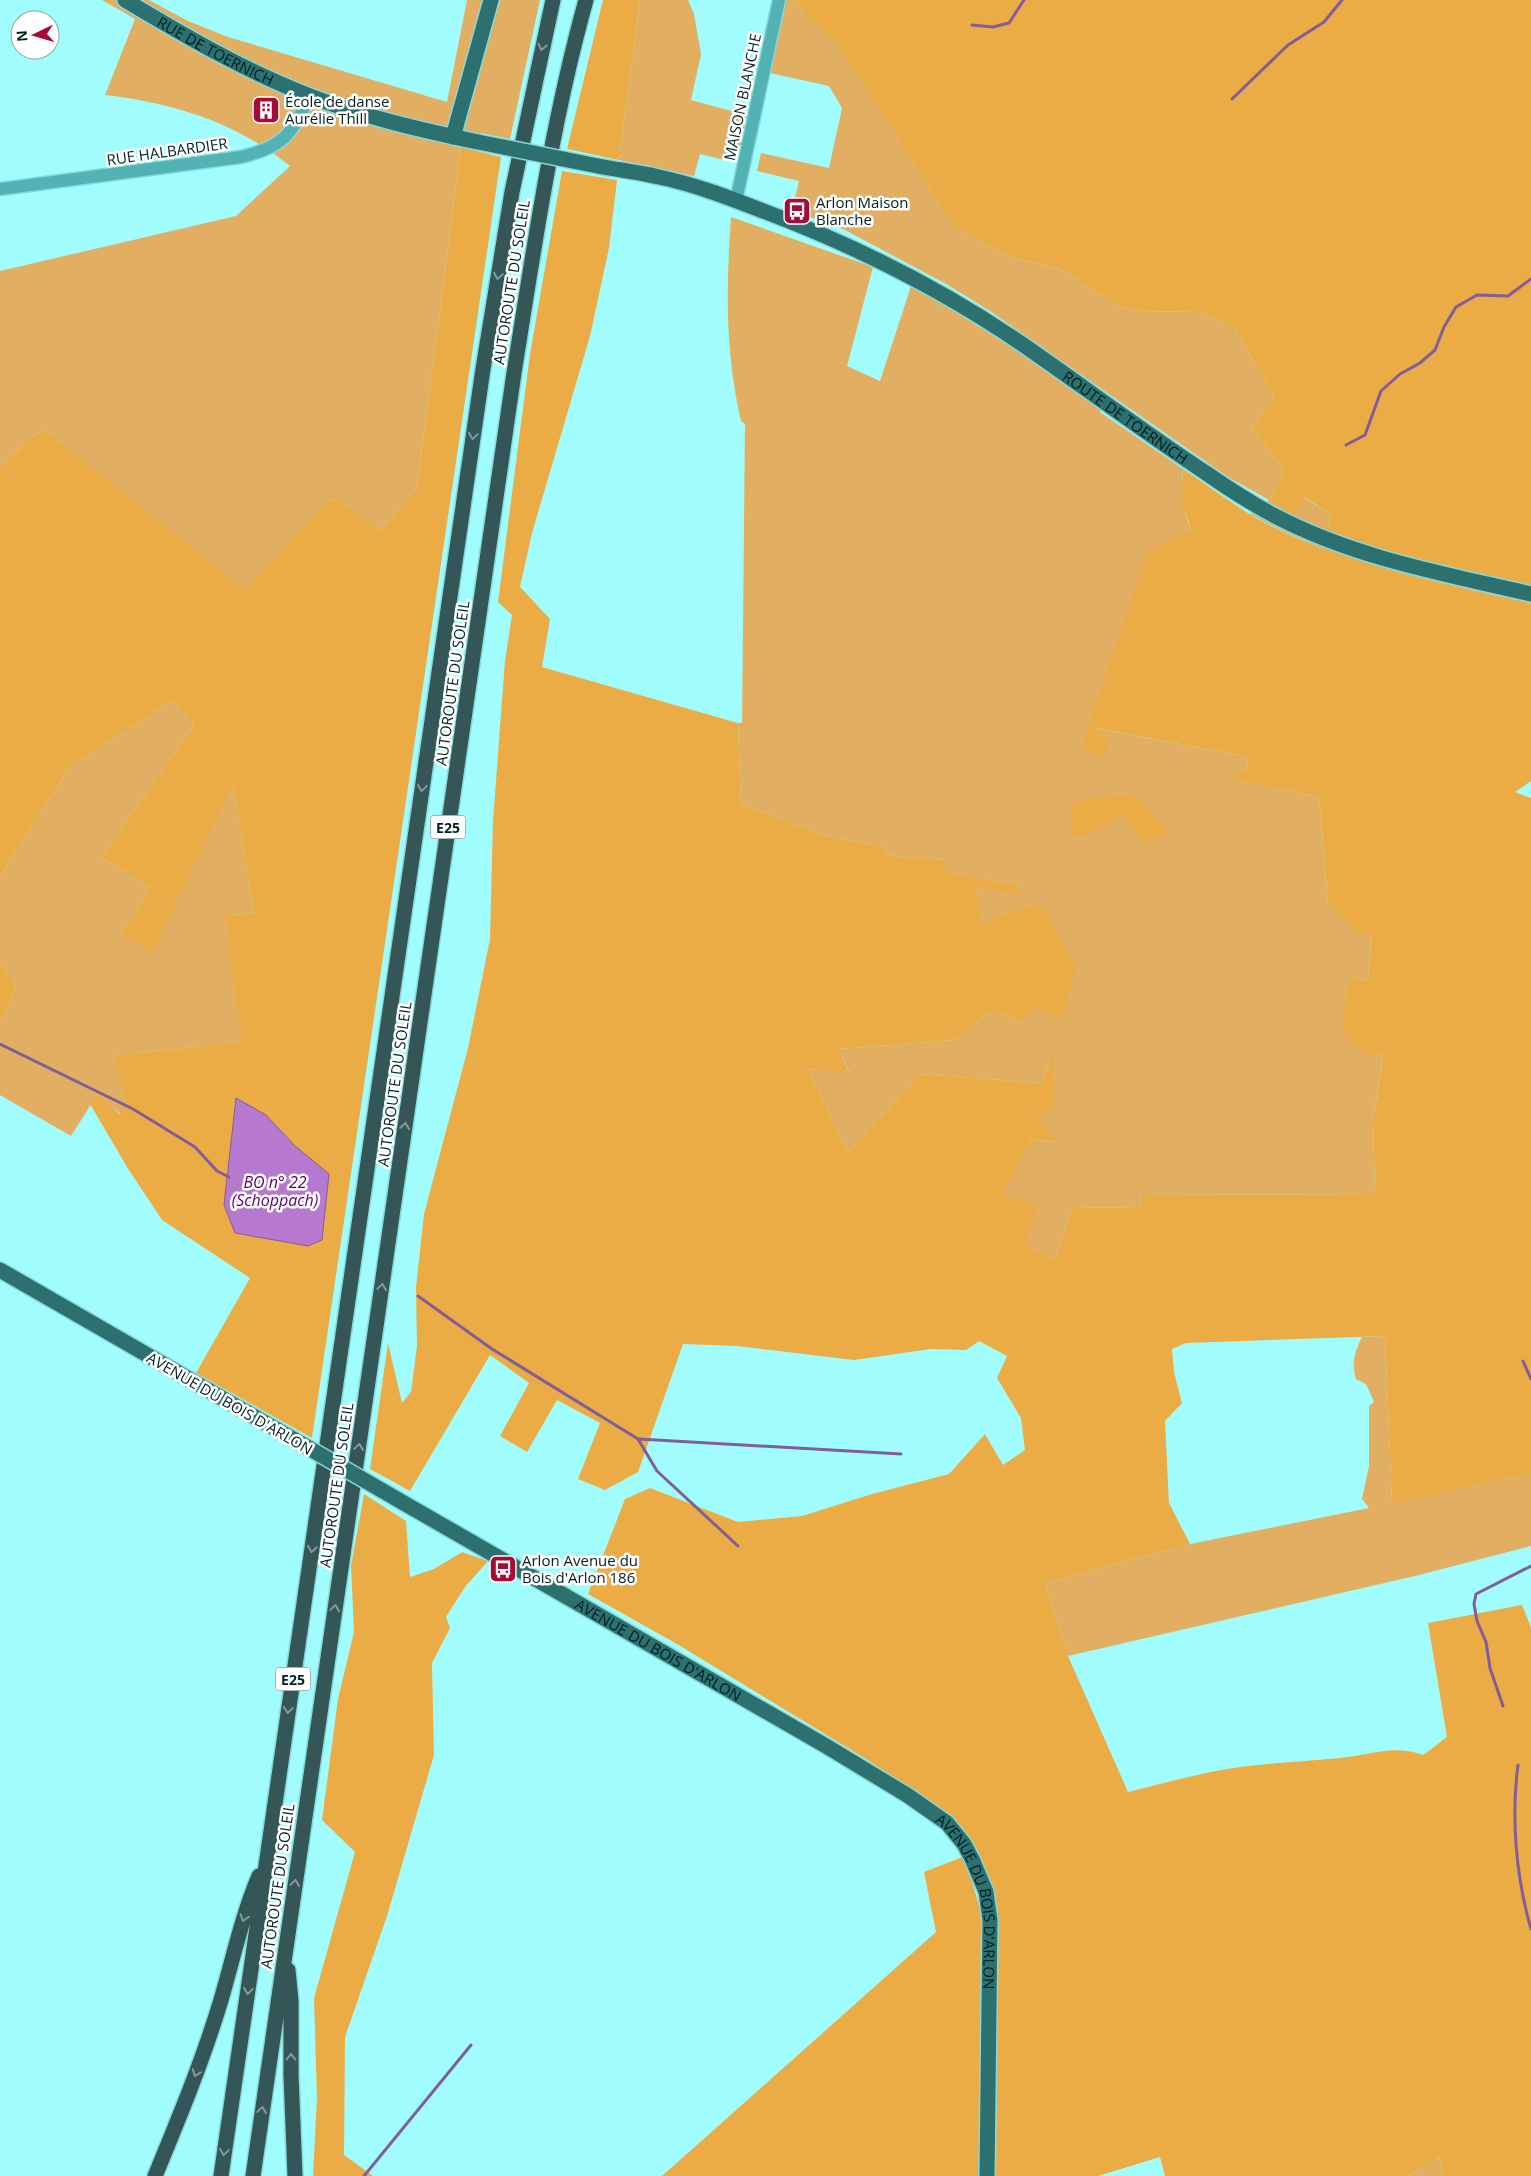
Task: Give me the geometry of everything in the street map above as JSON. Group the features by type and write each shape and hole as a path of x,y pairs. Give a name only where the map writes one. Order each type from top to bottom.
{"highway":[{"name":"AUTOROUTE DU SOLEIL","path":"221,2176 486,351 512,192 553,0"},
{"name":"AUTOROUTE DU SOLEIL","path":"252,2176 519,344 542,198 586,0"},
{"path":"155,2176 200,2064 221,2000 249,1901 267,1856"},
{"path":"286,1949 291,2001 291,2075 295,2176"}],"main road":[{"name":"RUE DE TOERNICH","path":"125,0 226,59 309,96 366,116 453,137"},
{"path":"491,0 453,137 661,177 736,201"},
{"name":"ROUTE DE TOERNICH","path":"736,201 827,236 914,277 1021,343 1188,461 1256,506 1280,519 1362,552 1531,594"},
{"name":"AVENUE DU BOIS D'ARLON","path":"0,1270 826,1746 907,1795 946,1823 964,1844 972,1859 986,1892 990,1920 987,2176"}],"street":[{"name":"MAISON BLANCHE","path":"736,201 779,0"},
{"name":"RUE HALBARDIER","path":"0,189 231,159 263,152 277,144 295,127 309,96"}],"shaded area":[{"path":"102,0 149,0 188,21 228,37 447,102 467,0 540,0 510,139 481,133 476,152 461,147 417,488 380,530 339,499 327,501 246,592 47,431 35,434 0,467 0,271 236,216 290,166 248,137 203,117 155,103 105,95 135,19"},
{"path":"603,0 640,0 619,160 567,149"},
{"path":"640,0 688,0 694,14 701,54 691,100 750,116 741,154 728,151 725,160 700,154 694,176 619,160"},
{"path":"785,0 795,0 803,13 837,41 953,226 1012,257 1060,269 1117,306 1139,311 1199,312 1233,326 1274,396 1252,428 1284,470 1270,500 1303,497 1332,515 1328,527 1320,524 1410,559 1531,586 1531,603 1365,564 1321,548 1250,514 1269,500 1228,477 990,311 946,284 845,230 792,210 799,181 757,171 761,153 829,168 842,108 829,86 770,73"},
{"path":"795,0 1531,0 1531,586 1410,559 1324,532 1320,523 1328,527 1332,515 1304,497 1294,514 1270,500 1284,470 1252,428 1274,396 1233,326 1199,312 1139,311 1117,306 1060,269 1012,257 953,226 837,42 803,13"},
{"path":"461,147 501,157 312,1438 196,1373 250,1278 162,1220 127,1167 90,1104 97,1094 120,1114 127,1105 113,1055 242,1042 225,916 254,912 233,785 152,952 121,935 150,888 101,857 194,725 172,701 69,768 0,876 0,467 35,434 47,431 246,591 327,501 339,499 380,530 417,488"},
{"path":"562,171 617,180 609,248 590,336 532,533 520,587 550,619 542,667 738,723 741,804 828,836 885,847 885,855 945,860 946,872 1021,885 1019,895 977,887 980,925 1029,905 1045,909 1076,969 1063,1017 1035,1008 1021,1021 991,1010 954,1040 839,1049 849,1073 808,1069 848,1152 920,1074 1042,1083 1052,1055 1054,1109 1036,1116 1057,1142 1032,1139 1002,1194 1038,1207 1025,1245 1055,1259 1072,1208 1140,1207 1141,1195 1375,1194 1373,1120 1383,1054 1367,1055 1342,1031 1350,976 1368,981 1372,934 1357,933 1328,902 1319,797 1228,779 1247,768 1248,757 1096,728 1108,743 1105,759 1087,751 1084,739 1148,551 1191,530 1181,499 1183,469 1261,521 1303,541 1367,564 1399,573 1531,603 1531,781 1515,792 1531,798 1531,1473 1392,1504 1385,1336 1186,1343 1172,1349 1174,1372 1182,1403 1165,1421 1169,1503 1190,1544 1045,1583 1068,1656 1128,1792 1240,1767 1340,1758 1392,1750 1402,1750 1423,1755 1447,1737 1428,1623 1522,1605 1531,1627 1531,2176 1444,2176 1439,2157 1408,2176 1165,2176 1160,2157 1098,2176 996,2176 997,1974 993,1887 978,1851 952,1816 866,1759 677,1644 588,1594 625,1499 650,1488 738,1522 802,1516 872,1494 949,1474 985,1434 1003,1465 1025,1450 1021,1418 997,1378 1007,1356 979,1341 966,1350 931,1349 854,1360 737,1346 683,1344 638,1472 605,1490 578,1479 600,1423 557,1400 527,1452 500,1436 529,1383 490,1355 410,1491 370,1469 388,1343 402,1403 411,1392 417,1346 416,1287 424,1214 468,1048 490,939 493,821 505,661 512,615 498,602 530,354"},
{"path":"731,217 873,267 847,366 880,381 914,277 1105,404 1100,412 1183,469 1183,500 1191,530 1095,728 1248,757 1247,768 1229,779 1319,797 1328,902 1372,933 1368,981 1350,976 1383,1053 1373,1120 1375,1194 1141,1195 1140,1207 1072,1208 1055,1259 1024,1245 1001,1194 1032,1139 1056,1142 1036,1116 1051,1057 1042,1083 920,1074 848,1152 808,1069 849,1072 839,1049 954,1040 991,1010 1021,1021 1029,905 979,926 977,887 1019,894 1021,885 945,872 945,860 884,855 885,847 828,836 741,804 738,723 742,723 745,424 741,421 729,344 728,269"},
{"path":"172,701 194,725 101,857 150,888 121,935 233,784 254,912 225,916 243,1042 113,1055 128,1105 121,1114 97,1095 71,1136 0,1095 0,1023 16,986 0,961 0,876 69,768"},
{"path":"1134,795 1169,833 1144,843 1124,814 1089,835 1072,836 1071,805 1085,799"},
{"path":"0,961 16,986 0,1023"},
{"path":"1385,1336 1392,1503 1531,1473 1531,1546 1419,1575 1068,1656 1045,1583 1190,1544 1369,1508 1362,1499 1369,1466 1369,1406 1374,1402 1366,1384 1356,1379 1354,1362 1362,1337"},
{"path":"364,1494 406,1521 410,1577 434,1569 462,1552 488,1561 465,1587 446,1617 450,1628 432,1663 434,1755 387,1916 345,2037 344,2155 373,2176 313,2176 317,2098 314,1998 355,1852 322,1820 338,1699 354,1632 351,1566"},
{"path":"965,1856 981,1913 980,2176 662,2176 936,1932 924,1872"},
{"path":"1439,2157 1444,2176 1408,2176"}],"water":[{"name":"BO n° 22 (Schoppach)","path":"236,1098 266,1115 294,1145 329,1174 322,1240 308,1246 235,1233 224,1205"}],"waterway":[{"path":"972,25 993,27 1009,23 1024,0"},
{"path":"1232,99 1288,45 1324,22 1342,0"},
{"path":"1346,445 1365,435 1381,391 1400,374 1420,363 1435,350 1444,327 1456,307 1477,295 1508,296 1531,279"},
{"path":"0,1044 133,1109 195,1147 217,1171 229,1177"},
{"path":"418,1296 492,1349 638,1439 657,1471 738,1546"},
{"path":"1523,1361 1531,1379"},
{"path":"639,1439 901,1454"},
{"path":"1503,1706 1490,1668 1486,1642 1477,1621 1474,1604 1476,1594 1531,1566"},
{"path":"1518,1765 1515,1806 1516,1847 1518,1868 1531,1929"},
{"path":"364,2176 471,2045"}],"place":[{"name":"École de danse Aurélie Thill","path":"266,110"},
{"name":"Arlon Maison Blanche","path":"797,211"},
{"name":"Arlon Avenue du Bois d'Arlon 186","path":"503,1569"}]}
